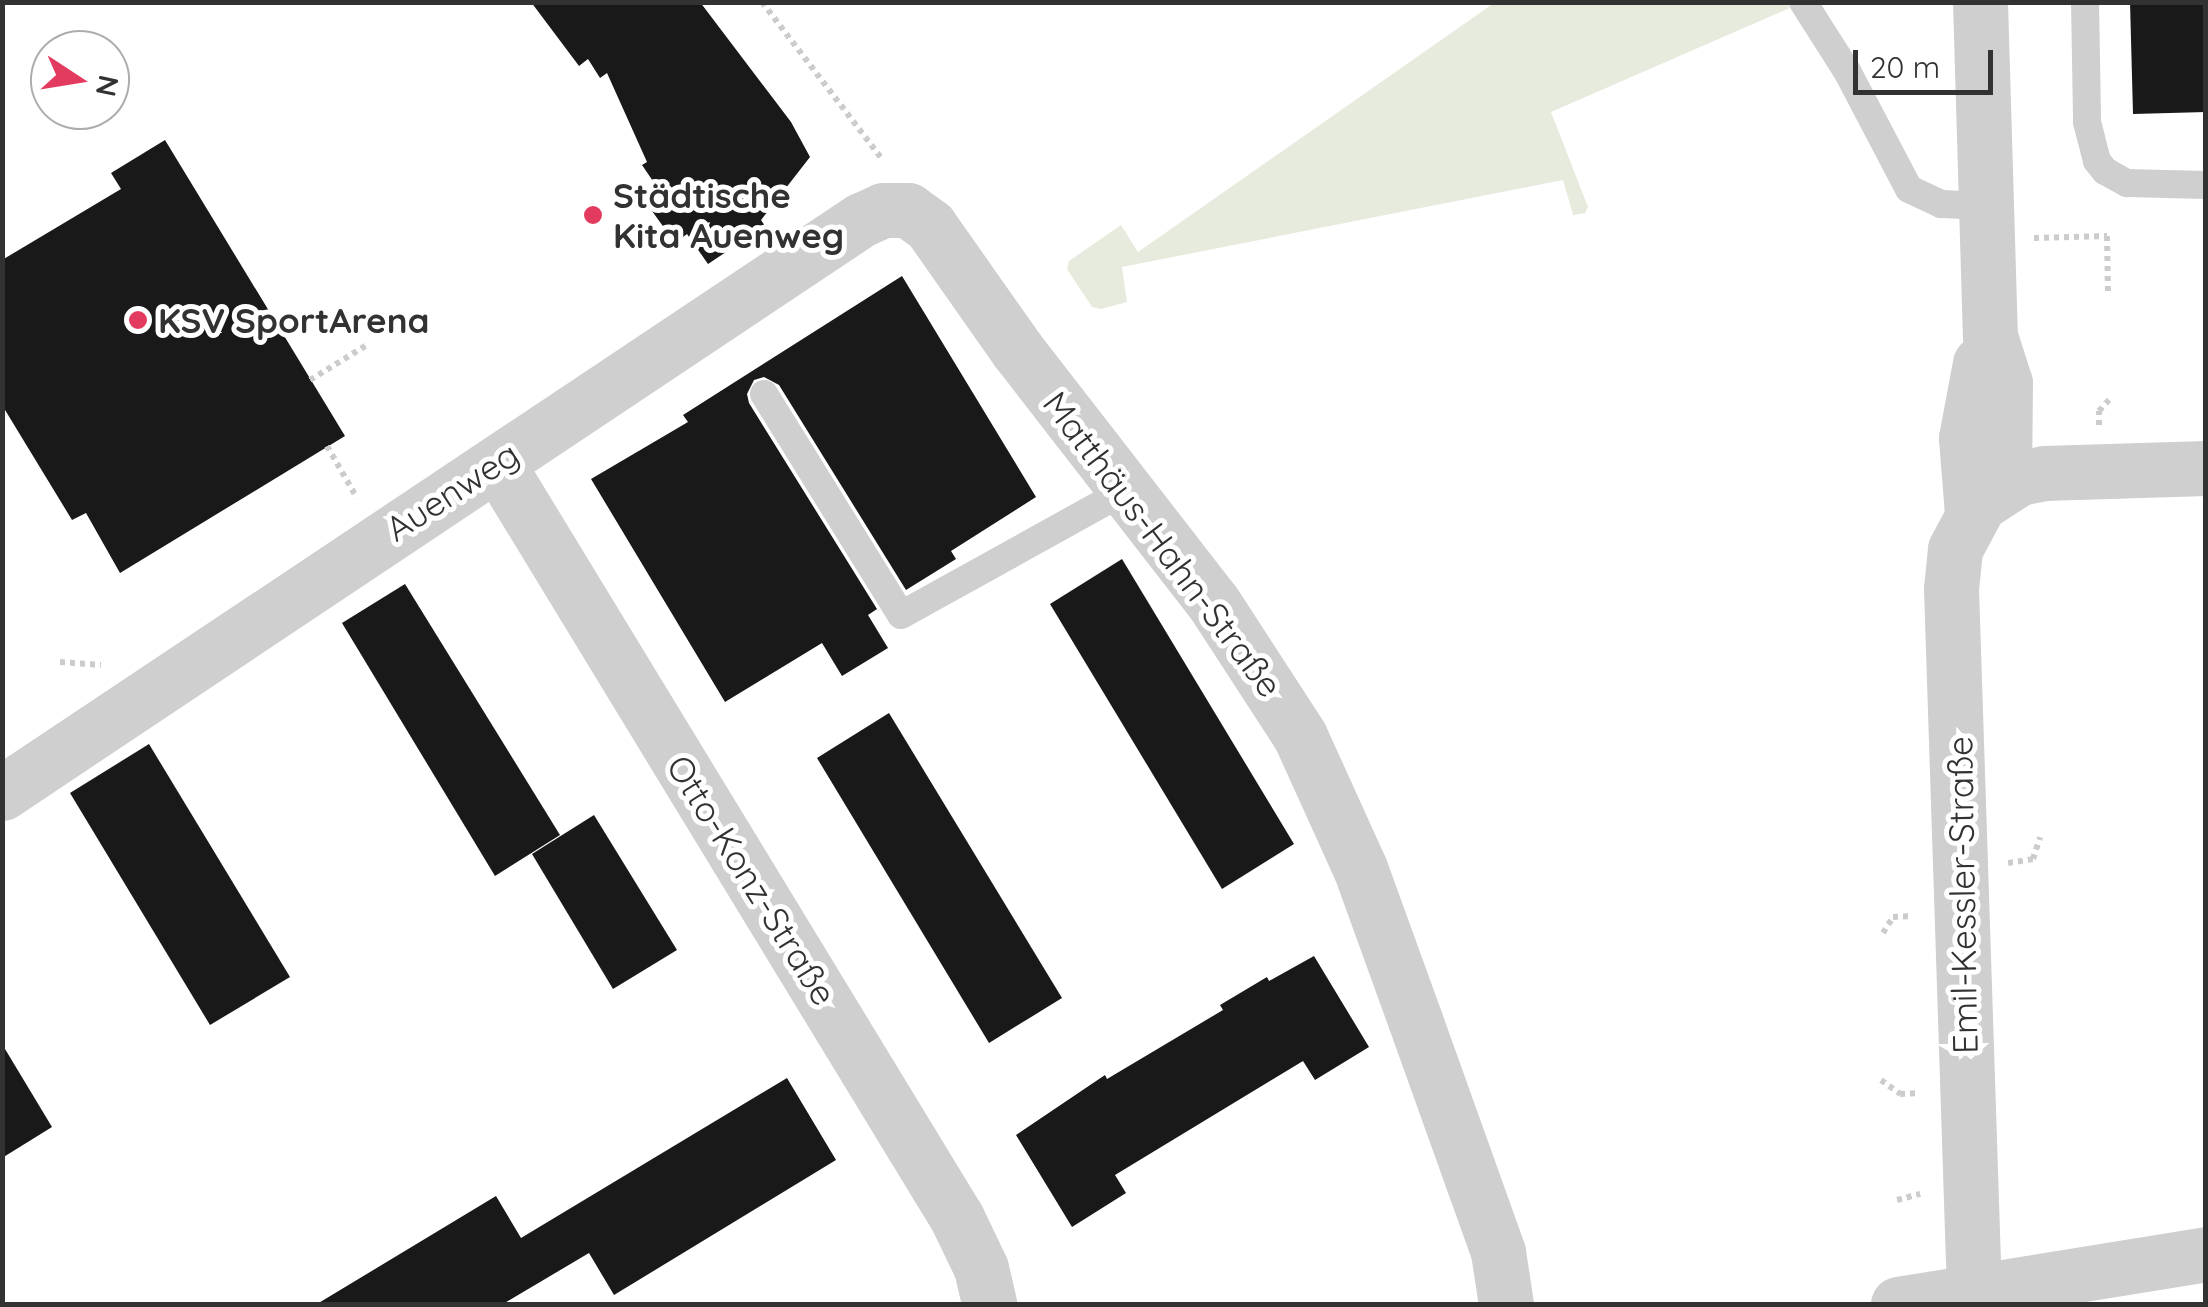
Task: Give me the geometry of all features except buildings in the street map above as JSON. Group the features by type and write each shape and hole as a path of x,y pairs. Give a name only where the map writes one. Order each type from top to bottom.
{"street":[{"path":"1980,2 1990,336 2005,383 1988,498"},
{"name":"Auenweg","path":"2,793 861,220 882,210 908,210"},
{"name":"Matthäus-Hahn-Straße","path":"908,210 930,226 1018,350 1235,632 1279,699 1360,868 1501,1263 1506,1304"},
{"name":"Otto-Konz-Straße","path":"497,463 948,1202 976,1256 989,1304"},
{"path":"1988,498 2044,472 2206,468"},
{"name":"Emil-Kessler-Straße","path":"1974,1294 1951,589 1955,549 1988,498"},
{"path":"1898,1304 2206,1254"}],"lane":[{"path":"1803,2 1846,70 1909,189 1986,223"},
{"path":"2085,2 2088,122 2097,161 2115,178 2139,186 2206,184"},
{"path":"764,394 902,614 1128,489"}],"path":[{"path":"762,2 888,167 908,210"},
{"path":"1986,223 2106,236 2108,292"},
{"path":"310,380 367,345"},
{"path":"327,446 347,480"},
{"path":"2001,846 2002,864"}],"shaded area":[{"path":"1786,2 1790,8 1551,112 1588,207 1585,213 1573,215 1563,180 1122,267 1127,302 1101,309 1092,307 1067,269 1069,261 1121,225 1138,252 1494,3"}],"place":[{"name":"Städtische Kita Auenweg","path":"593,215"},
{"name":"KSV SportArena","path":"138,320"}]}
